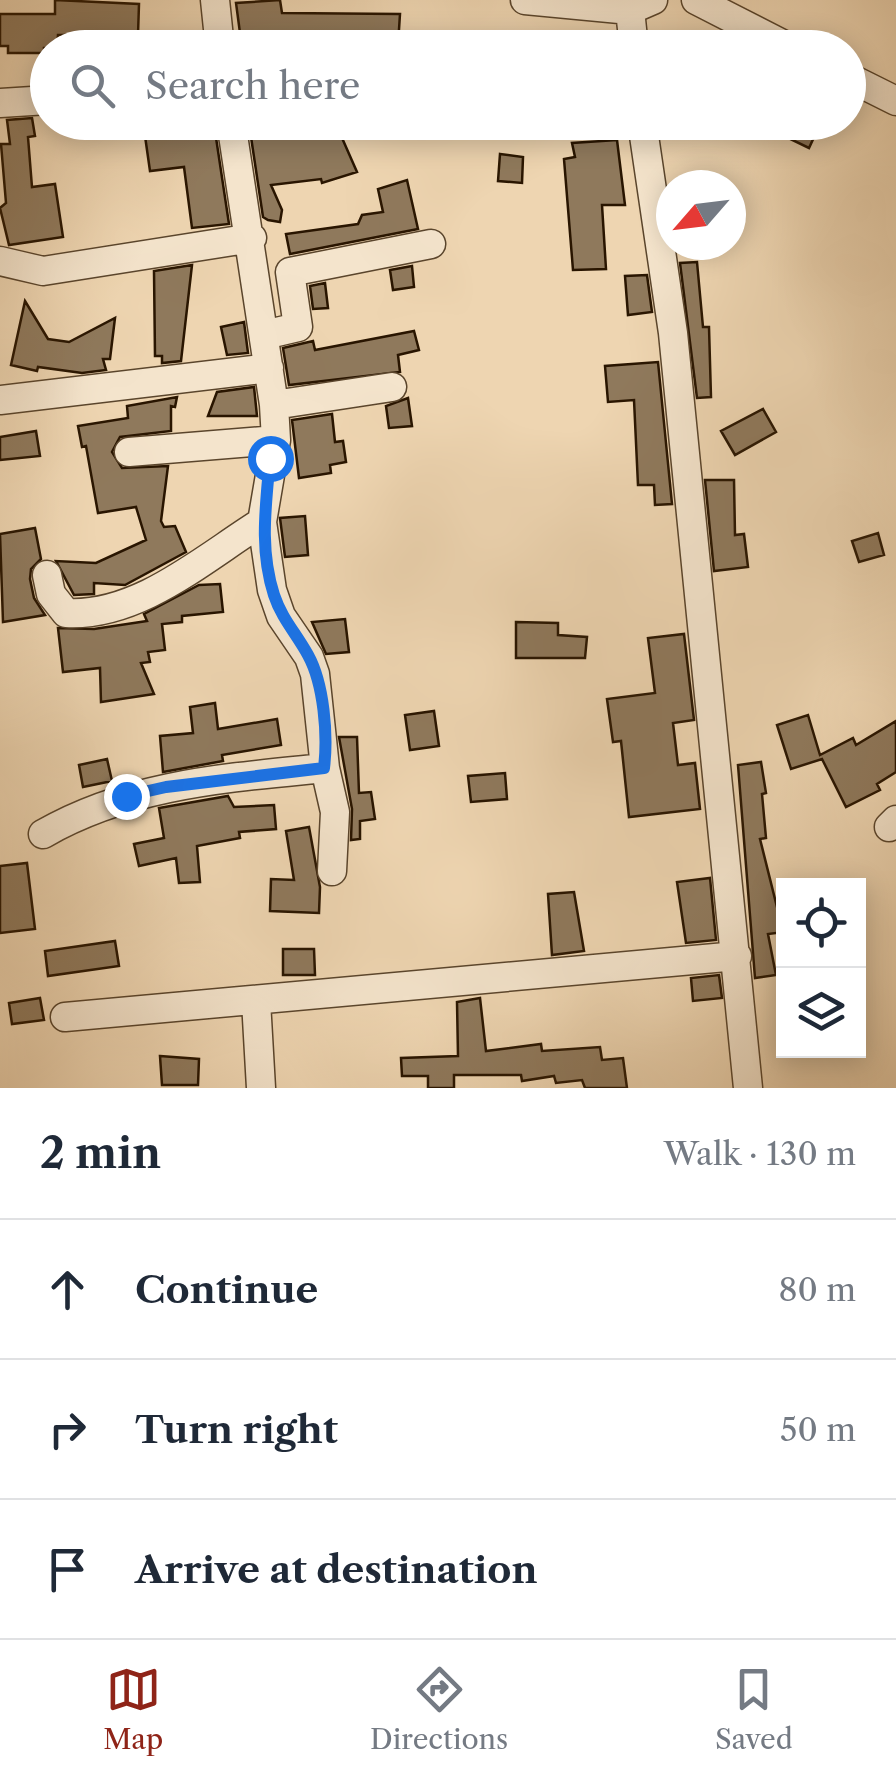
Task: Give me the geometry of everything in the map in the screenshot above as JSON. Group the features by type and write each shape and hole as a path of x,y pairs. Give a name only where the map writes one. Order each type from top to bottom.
{"street":[{"path":"215,0 218,30"},
{"path":"524,0 642,5 637,30"},
{"path":"696,0 755,30"},
{"path":"866,86 896,101"},
{"path":"0,102 30,101"},
{"path":"234,140 252,238 274,405 276,440 262,522 277,603 315,674 324,768 335,812 332,871"},
{"path":"645,140 672,334 748,1088"},
{"path":"0,261 43,272 252,238"},
{"path":"264,335 298,327 290,272 430,244"},
{"path":"0,400 268,368"},
{"path":"274,405 392,388"},
{"path":"130,452 276,440"},
{"path":"47,575 51,594 66,613 111,607 157,589 262,522"},
{"path":"42,834 109,800 166,787 324,768"},
{"path":"65,1017 737,956"},
{"path":"256,1001 261,1088"}],"building":[{"path":"55,0 139,4 138,30 30,30 30,53 8,53 8,46 0,46 0,14 55,14"},
{"path":"280,0 282,13 400,14 399,30 240,30 236,3"},
{"path":"30,118 32,187 55,184 63,237 9,245 0,208 6,203 1,144 10,144 7,120"},
{"path":"146,140 216,140 229,224 192,228 184,167 150,171"},
{"path":"251,140 343,140 357,172 322,183 321,179 271,185 282,210 280,222 263,217"},
{"path":"617,140 625,205 602,205 606,269 573,270 564,159 575,157 572,143"},
{"path":"792,140 813,140 809,148"},
{"path":"500,154 523,157 522,183 498,181"},
{"path":"407,180 418,229 290,254 286,234 358,224 362,215 383,212 378,189"},
{"path":"697,262 703,327 709,327 711,397 697,398 680,263"},
{"path":"192,265 181,361 162,363 162,356 155,356 154,271"},
{"path":"412,266 414,287 393,290 390,270"},
{"path":"647,275 652,312 628,315 625,276"},
{"path":"325,283 328,308 313,309 310,286"},
{"path":"25,301 48,339 69,342 115,318 110,359 103,359 106,370 82,373 38,367 37,371 11,365"},
{"path":"244,322 248,353 227,355 221,327"},
{"path":"414,331 419,350 398,355 400,372 289,385 283,348 313,341 315,350"},
{"path":"658,362 672,504 655,505 654,485 638,485 634,400 608,402 605,366"},
{"path":"254,387 257,416 208,416 217,392"},
{"path":"177,397 175,407 171,406 171,431 120,437 112,452 122,468 168,466 161,521 164,527 175,526 186,552 125,585 94,583 94,594 74,595 56,561 96,563 146,540 136,507 98,513 86,446 82,447 78,426 128,418 127,406"},
{"path":"408,398 412,426 389,428 386,406"},
{"path":"763,409 776,432 735,455 721,431"},
{"path":"332,414 335,442 343,441 346,462 330,465 331,473 299,478 292,420"},
{"path":"36,431 40,456 0,460 0,437"},
{"path":"705,480 734,480 735,535 744,534 748,567 714,571"},
{"path":"305,516 308,555 285,557 280,518"},
{"path":"35,528 41,559 31,569 30,579 34,598 45,615 3,622 0,534"},
{"path":"878,533 884,555 859,562 852,541"},
{"path":"220,584 223,612 182,616 182,622 162,624 165,650 148,652 150,662 141,663 154,694 101,702 100,668 63,672 58,628 94,629 147,621 144,614 199,585"},
{"path":"345,619 349,652 326,654 312,622"},
{"path":"516,622 558,623 558,635 587,637 585,658 516,658"},
{"path":"684,634 694,720 673,723 678,765 695,763 700,809 629,817 621,741 613,742 607,699 655,693 648,638"},
{"path":"215,703 218,729 277,719 281,745 222,755 223,761 163,772 160,736 193,733 190,707"},
{"path":"434,711 439,746 410,750 405,715"},
{"path":"808,715 820,755 853,738 856,745 896,721 896,772 877,784 880,790 846,807 822,759 791,769 777,725"},
{"path":"339,737 357,737 359,793 371,792 375,819 360,821 360,839 351,840 352,809"},
{"path":"107,759 112,781 83,787 79,765"},
{"path":"761,762 766,838 760,839 776,903 776,933 768,934 776,975 755,978 738,765"},
{"path":"505,773 507,799 471,802 468,776"},
{"path":"228,796 234,807 274,805 276,829 239,832 240,838 197,846 200,882 179,883 176,858 139,866 134,844 164,838 159,808"},
{"path":"309,827 320,887 319,913 270,911 271,879 294,880 286,831"},
{"path":"27,863 35,929 0,933 0,866"},
{"path":"710,878 716,940 686,943 677,882"},
{"path":"574,892 584,951 552,955 548,894"},
{"path":"115,941 119,966 48,976 45,951"},
{"path":"283,949 314,949 315,975 283,975"},
{"path":"719,975 722,998 693,1001 691,978"},
{"path":"40,998 44,1020 12,1024 9,1003"},
{"path":"480,998 486,1051 541,1044 542,1051 600,1047 602,1060 623,1058 627,1088 585,1088 582,1080 556,1083 554,1076 522,1081 521,1075 454,1075 454,1088 428,1088 428,1076 402,1076 401,1058 458,1056 457,1002"},
{"path":"160,1056 199,1059 198,1085 162,1085"}],"route":[{"path":"126,796 166,787 324,768 326,751 315,674 310,657 282,616 264,549 262,522 270,458"}]}
